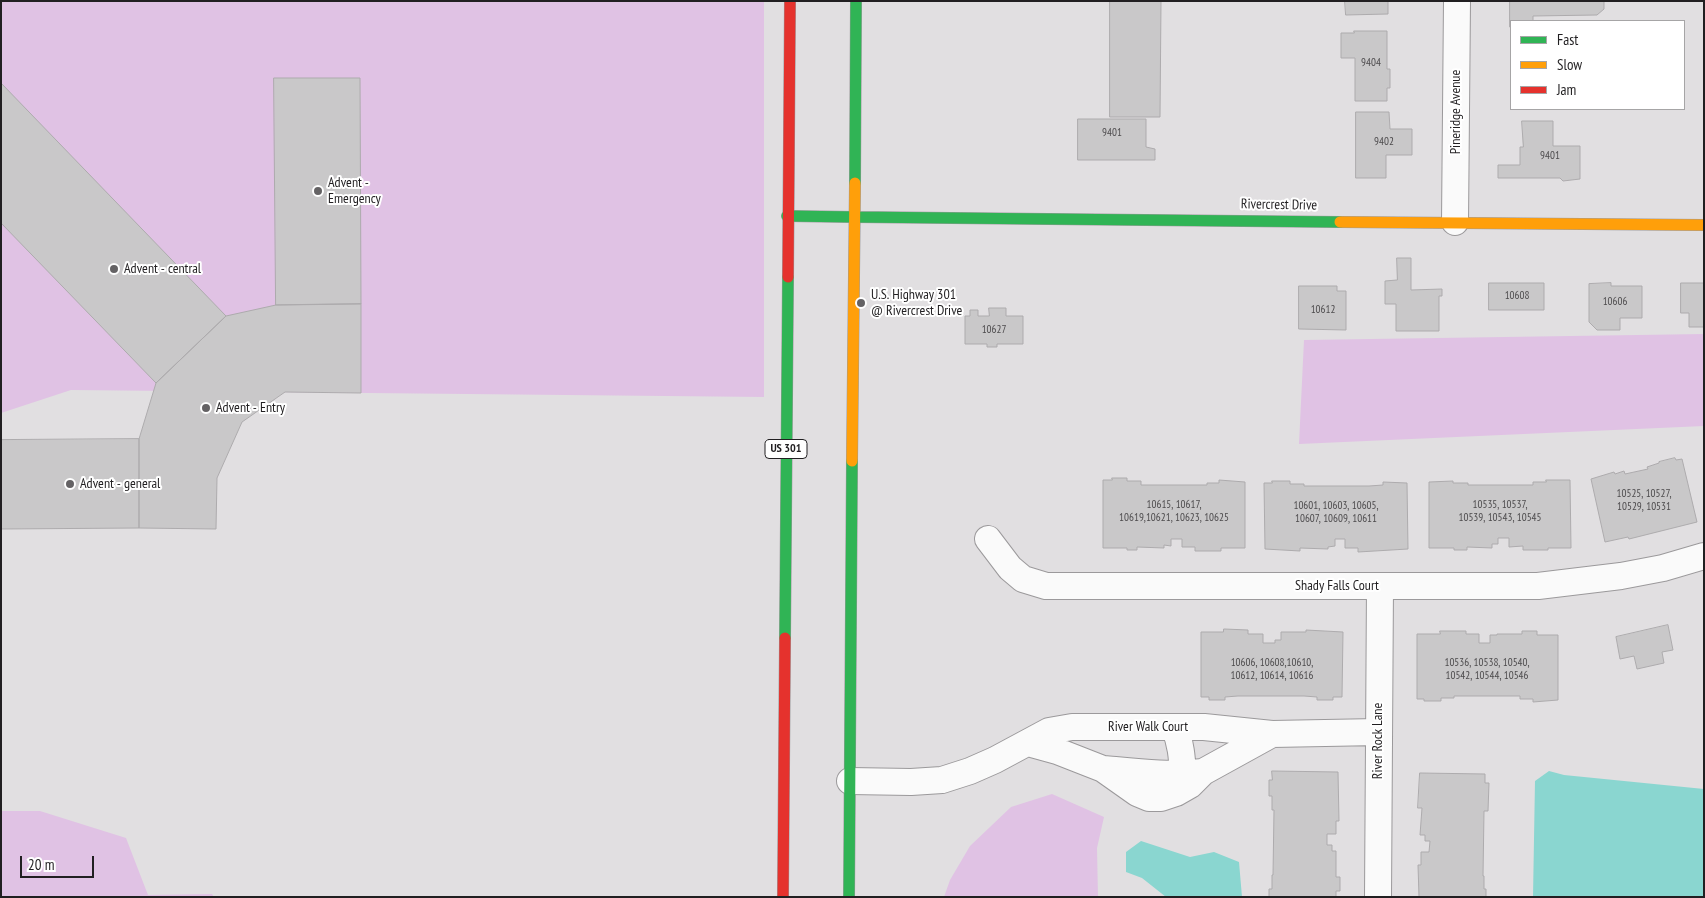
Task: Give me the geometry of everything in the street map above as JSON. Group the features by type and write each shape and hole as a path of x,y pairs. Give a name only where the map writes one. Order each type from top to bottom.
{"main road":[{"name":"US 301","path":"783,897 790,1"},
{"path":"849,897 856,1"},
{"name":"Rivercrest Drive","path":"787,216 1704,225"}],"street":[{"name":"Pineridge Avenue","path":"1455,222 1457,1"},
{"name":"Shady Falls Court","path":"988,539 1010,568 1023,580 1046,586 1538,586 1621,576 1663,568 1704,556"},
{"name":"River Rock Lane","path":"1378,897 1380,586"},
{"name":"River Walk Court","path":"850,781 911,782 942,780 970,772 1028,743 1049,730 1072,727 1204,727 1272,734 1378,732"},
{"path":"1174,727 1182,751 1193,774"},
{"name":"River Walk Court","path":"1028,743 1057,751 1104,769 1127,787 1148,798 1161,798 1176,793 1190,785 1193,774 1272,734"}],"shaded area":[{"path":"1,1 764,1 764,397 71,390 1,413"},
{"path":"1704,334 1704,426 1299,444 1304,340"},
{"path":"1052,794 1104,817 1097,848 1098,897 944,897 950,880 970,846 1011,807"},
{"path":"1,811 40,811 126,838 148,895 212,894 214,897 1,897"}],"water":[{"path":"1549,771 1564,775 1704,789 1704,897 1533,897 1535,781"},
{"path":"1141,841 1190,857 1214,852 1239,862 1242,897 1166,897 1142,878 1126,872 1126,852"}],"building":[{"path":"1110,1 1161,1 1160,117 1110,117"},
{"path":"1345,1 1388,1 1388,14 1346,15"},
{"path":"1510,1 1604,1 1604,9 1597,15 1533,16 1533,20 1510,20"},
{"path":"1354,31 1387,31 1387,69 1390,69 1390,88 1387,88 1387,101 1355,101 1355,58 1341,58 1341,33 1354,33"},
{"name":"Advent - Emergency","path":"274,78 360,78 361,304 276,305"},
{"name":"Advent - central","path":"1,83 226,316 156,383 1,223"},
{"path":"1356,112 1389,112 1390,129 1412,129 1412,155 1386,155 1386,178 1356,178"},
{"path":"1078,119 1146,119 1146,147 1155,149 1155,160 1078,160"},
{"path":"1522,121 1553,121 1553,146 1580,146 1580,179 1563,181 1560,178 1498,178 1498,165 1520,165 1520,147 1523,147"},
{"path":"1397,258 1411,258 1411,290 1442,289 1442,296 1439,296 1439,331 1396,331 1396,304 1385,304 1385,281 1397,280"},
{"path":"1489,283 1544,283 1544,310 1489,310"},
{"path":"1611,283 1611,286 1642,286 1642,318 1620,318 1620,330 1597,330 1589,322 1589,284"},
{"path":"1681,283 1704,283 1704,327 1689,327 1689,313 1681,313"},
{"path":"1299,286 1337,286 1337,291 1346,291 1346,330 1299,329"},
{"name":"Advent - Entry","path":"361,304 361,393 285,392 242,422 217,478 216,529 139,528 139,439 156,383 226,316 276,305"},
{"path":"989,308 1006,308 1006,316 1023,316 1023,344 997,344 997,347 987,347 987,344 965,344 965,316 970,316 970,310 978,310 978,316 989,316"},
{"name":"Advent - general","path":"139,439 139,528 1,529 1,440"},
{"path":"1675,458 1676,460 1682,459 1697,522 1629,539 1628,537 1605,542 1591,479 1614,472 1615,474 1624,471 1625,474 1648,469 1647,467 1659,462"},
{"path":"1112,478 1127,478 1127,481 1141,481 1141,485 1207,485 1207,483 1219,483 1219,480 1245,482 1245,548 1221,548 1221,551 1195,551 1195,547 1182,547 1182,539 1171,539 1171,546 1164,545 1164,548 1137,547 1137,550 1127,550 1127,548 1103,548 1103,480 1112,480"},
{"path":"1546,480 1570,480 1571,548 1523,550 1523,546 1509,547 1509,538 1498,538 1498,544 1492,544 1492,548 1467,547 1467,550 1454,550 1454,548 1429,548 1429,482 1453,481 1453,483 1468,483 1468,485 1533,485 1533,482 1546,482"},
{"path":"1272,481 1290,481 1290,484 1304,484 1304,486 1369,486 1383,485 1383,482 1407,483 1408,549 1358,552 1358,548 1345,548 1345,539 1335,539 1335,546 1328,547 1328,549 1300,548 1300,551 1265,549 1264,483 1272,483"},
{"path":"1668,625 1673,650 1662,652 1664,663 1637,669 1634,656 1620,659 1616,637"},
{"path":"1224,629 1248,630 1248,634 1263,634 1263,643 1275,643 1275,640 1281,640 1281,632 1306,632 1306,630 1343,632 1342,697 1333,697 1333,700 1317,700 1317,697 1304,696 1238,696 1225,697 1225,700 1209,700 1209,697 1201,697 1201,632 1223,632"},
{"path":"1440,631 1466,631 1466,634 1479,634 1479,643 1490,643 1490,635 1522,634 1522,631 1537,631 1537,635 1558,635 1558,700 1533,702 1533,699 1520,699 1520,696 1454,696 1454,698 1441,698 1441,701 1417,699 1417,634 1440,634"},
{"path":"1272,771 1338,772 1339,821 1336,821 1336,834 1327,834 1327,845 1332,845 1332,851 1336,851 1336,877 1340,877 1340,891 1336,891 1336,897 1269,897 1269,889 1272,889 1273,875 1274,810 1272,810 1272,796 1269,796 1269,780 1272,780"},
{"path":"1420,773 1485,774 1485,783 1489,783 1488,811 1484,811 1483,876 1486,897 1419,897 1418,865 1421,865 1421,852 1429,852 1430,841 1425,841 1425,835 1420,835 1422,808 1418,808"}],"traffic: fast":[{"path":"855,183 856,1"},
{"path":"787,216 854,217"},
{"path":"854,217 1340,222"},
{"path":"785,638 788,277"},
{"path":"849,897 852,461"}],"traffic: slow":[{"path":"852,461 855,183"},
{"path":"1340,222 1704,225"}],"traffic: jam":[{"path":"788,277 790,1"},
{"path":"783,897 785,638"}],"place":[{"name":"Advent - Emergency","path":"318,191"},
{"name":"Advent - central","path":"114,269"},
{"name":"U.S. Highway 301 @ Rivercrest Drive","path":"861,303"},
{"name":"Advent - Entry","path":"206,408"},
{"name":"Advent - general","path":"70,484"}]}
